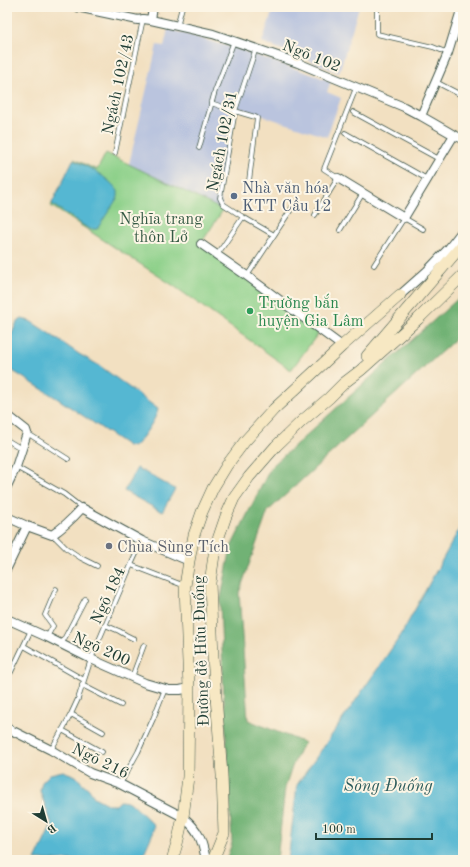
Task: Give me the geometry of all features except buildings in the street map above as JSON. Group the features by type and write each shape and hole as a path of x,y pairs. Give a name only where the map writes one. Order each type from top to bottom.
{"main road":[{"path":"344,383 463,244"},
{"name":"Đường đê Hữu Đuống","path":"213,860 224,833 222,775 213,657 210,583 216,548 226,516 234,498 249,477 276,446 344,383 418,319 463,275"},
{"path":"172,860 183,817 188,777 189,688 185,586 194,535 202,512 212,488 245,440 274,409 400,295"}],"street":[{"name":"Ngõ 102","path":"77,7 213,34 256,48 404,107 463,139"},
{"path":"147,20 153,7"},
{"path":"421,116 448,53 462,7"},
{"path":"338,178 404,218 454,135"},
{"path":"400,295 427,271 449,248 463,230"},
{"path":"201,244 342,346"},
{"path":"7,415 26,430 27,434 16,467 7,486"},
{"path":"7,517 52,535 62,528 82,508 142,541 189,561"},
{"path":"7,568 27,526"},
{"name":"Ngõ 200","path":"7,620 47,637 91,660 145,682 169,690 189,688"},
{"name":"Ngõ 216","path":"7,728 90,773 120,784 183,817 201,838 206,860"}],"lane":[{"path":"177,26 182,7"},
{"path":"377,7 377,34 433,47 448,53"},
{"name":"Ngách 102/43","path":"115,153 147,20"},
{"path":"199,148 211,102 234,41"},
{"name":"Ngách 102/31","path":"256,48 236,111 220,198 223,204 274,235"},
{"path":"436,82 463,96"},
{"path":"315,216 338,178 324,169 356,88"},
{"path":"211,102 255,117 257,120 248,182"},
{"path":"353,112 440,160"},
{"path":"345,133 427,180"},
{"path":"340,230 363,193"},
{"path":"247,276 294,205"},
{"path":"216,255 243,217"},
{"path":"374,265 404,218 422,229"},
{"path":"27,434 68,458"},
{"path":"7,440 22,449"},
{"path":"16,467 64,494 82,508"},
{"path":"52,535 66,548 96,566"},
{"path":"131,565 142,541"},
{"name":"Ngõ 184","path":"50,750 71,714 105,625 131,565 185,586"},
{"path":"47,637 53,626 44,615 56,589"},
{"path":"61,645 85,599"},
{"path":"105,625 119,630 126,636 134,639"},
{"path":"11,672 31,630"},
{"path":"132,677 144,645"},
{"path":"24,646 84,680"},
{"path":"82,685 121,705"},
{"path":"120,784 138,752 165,689"},
{"path":"71,714 103,732"},
{"path":"62,730 102,752"}],"shaded area":[{"path":"274,7 359,7 339,73 262,42"},
{"path":"168,29 241,50 331,81 327,92 341,98 327,137 236,107 219,188 223,210 129,164 157,45 164,46"}],"green space":[{"name":"Nghĩa trang thôn Lở","path":"106,153 223,210 202,242 320,331 291,370 174,286 51,206 74,159 97,170"},
{"path":"463,294 463,332 268,511 239,593 248,720 305,743 300,749 292,767 285,788 277,860 226,860 232,843 220,603 231,547 271,467"}],"water":[{"path":"73,160 92,169 104,177 118,191 118,197 97,229 89,229 52,203"},
{"path":"22,319 30,321 79,354 100,366 158,409 152,423 135,446 128,446 58,399 8,368 7,344 17,322"},
{"path":"137,468 175,489 162,512 124,491"},
{"name":"Sông Đuống","path":"463,522 463,860 288,860 297,785 401,635"},
{"path":"63,771 76,776 89,789 94,797 109,805 116,805 120,801 130,802 154,825 152,835 141,860 35,860 52,825 40,791 42,782 50,774"}],"place":[{"name":"Nhà văn hóa KTT Cầu 12","path":"234,196"},
{"name":"Trường bắn huyện Gia Lâm","path":"250,311"},
{"name":"Chùa Sùng Tích","path":"109,546"}]}
